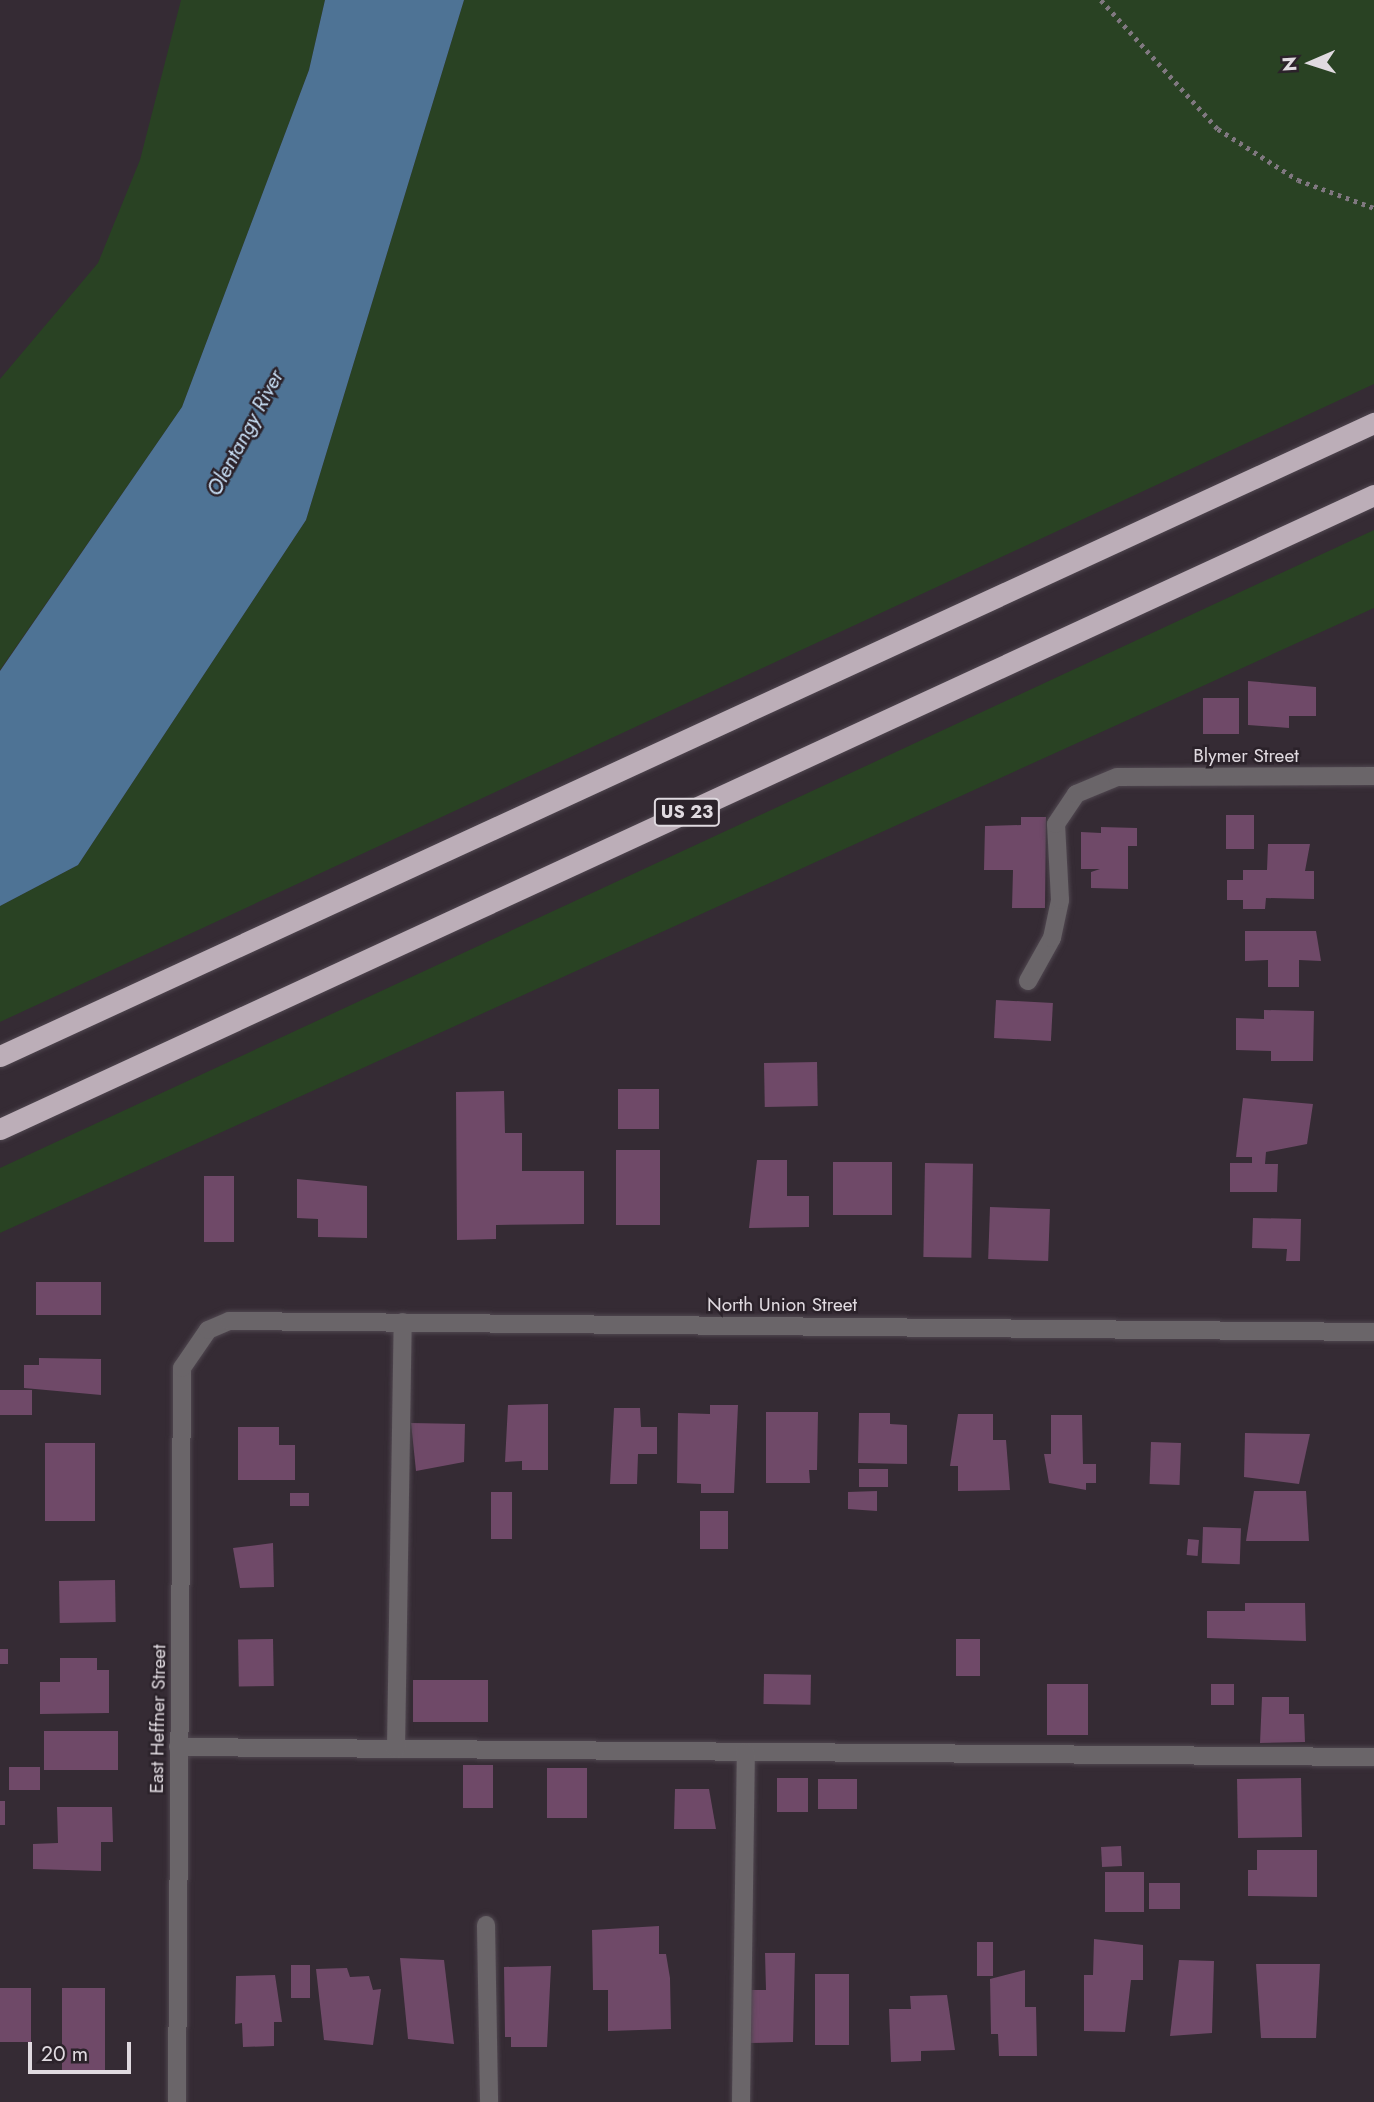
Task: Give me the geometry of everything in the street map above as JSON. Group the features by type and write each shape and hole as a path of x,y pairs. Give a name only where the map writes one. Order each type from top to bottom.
{"highway":[{"path":"0,1056 1374,423"},
{"name":"US 23","path":"0,1129 1374,495"}],"street":[{"name":"Blymer Street","path":"1028,981 1052,938 1060,900 1056,824 1076,794 1117,777 1374,776"},
{"name":"North Union Street","path":"196,1341 229,1321 1374,1332"},
{"path":"396,1749 403,1322"},
{"name":"East Heffner Street","path":"177,2102 182,1368 196,1341"},
{"path":"178,1747 1374,1757"},
{"path":"741,2102 746,1752"},
{"path":"486,1925 489,2102"}],"path":[{"path":"1101,0 1218,129 1298,180 1374,208"}],"green space":[{"path":"181,0 325,0 309,70 182,407 0,670 0,379 98,263 140,160"},
{"path":"464,0 1374,0 1374,384 0,1022 0,906 78,865 306,520"},
{"path":"1374,530 1374,608 0,1233 0,1168"}],"water":[{"name":"Olentangy River","path":"325,0 464,0 306,520 78,865 0,906 0,671 182,407 309,70"}],"building":[{"path":"1248,681 1316,687 1316,716 1289,716 1289,728 1248,725"},
{"path":"1203,698 1239,698 1239,734 1203,734"},
{"path":"1226,815 1254,815 1254,849 1226,849"},
{"path":"1021,817 1046,817 1045,908 1012,908 1013,870 984,870 985,826 1021,825"},
{"path":"1101,827 1137,828 1137,846 1128,846 1128,889 1091,888 1091,872 1100,869 1081,869 1081,832 1101,833"},
{"path":"1268,844 1310,844 1305,871 1314,871 1314,899 1266,898 1265,909 1243,909 1243,900 1227,900 1227,880 1243,880 1243,870 1267,870"},
{"path":"1245,931 1316,931 1321,961 1299,960 1299,987 1268,987 1268,960 1245,961"},
{"path":"996,1000 1053,1003 1051,1041 994,1038"},
{"path":"1264,1010 1314,1011 1313,1061 1271,1061 1271,1051 1236,1050 1236,1018 1264,1019"},
{"path":"817,1062 818,1106 765,1107 764,1063"},
{"path":"618,1089 659,1089 659,1129 618,1129"},
{"path":"504,1091 505,1133 522,1133 522,1171 584,1171 584,1224 496,1225 496,1239 457,1240 456,1092"},
{"path":"1243,1098 1313,1104 1307,1144 1266,1152 1265,1164 1278,1164 1277,1192 1230,1192 1230,1163 1252,1163 1252,1157 1236,1157"},
{"path":"616,1150 660,1150 660,1225 616,1225"},
{"path":"757,1160 787,1160 787,1196 809,1196 809,1227 749,1228"},
{"path":"833,1162 892,1162 892,1215 833,1215"},
{"path":"925,1163 973,1164 971,1258 923,1257"},
{"path":"204,1176 234,1176 234,1242 204,1242"},
{"path":"297,1179 367,1186 367,1238 318,1237 318,1219 297,1218"},
{"path":"990,1207 1050,1209 1048,1261 988,1259"},
{"path":"1253,1218 1301,1219 1300,1261 1286,1261 1287,1249 1252,1248"},
{"path":"36,1282 101,1282 101,1315 36,1315"},
{"path":"39,1358 101,1359 101,1395 24,1388 24,1365 39,1365"},
{"path":"0,1390 32,1390 32,1415 0,1415"},
{"path":"548,1404 548,1470 522,1470 522,1461 505,1462 508,1405"},
{"path":"710,1405 738,1405 734,1493 701,1493 701,1484 677,1483 678,1413 710,1414"},
{"path":"614,1408 640,1408 641,1427 657,1427 657,1454 638,1454 637,1484 610,1484"},
{"path":"766,1412 818,1412 817,1470 809,1470 810,1483 766,1483"},
{"path":"859,1413 890,1413 890,1424 907,1425 907,1464 858,1463"},
{"path":"958,1414 993,1414 993,1440 1006,1440 1010,1490 958,1491 958,1466 950,1466"},
{"path":"1051,1415 1082,1415 1083,1464 1096,1464 1096,1483 1086,1483 1086,1490 1049,1483 1044,1454 1051,1454"},
{"path":"411,1423 465,1424 464,1462 416,1471"},
{"path":"238,1427 279,1427 279,1445 295,1445 295,1480 238,1480"},
{"path":"1245,1433 1310,1434 1299,1484 1244,1477"},
{"path":"1151,1442 1181,1443 1180,1485 1150,1484"},
{"path":"45,1443 95,1443 95,1521 45,1521"},
{"path":"859,1469 888,1469 888,1487 859,1487"},
{"path":"877,1491 877,1511 848,1509 848,1492"},
{"path":"1254,1491 1306,1491 1309,1541 1246,1541"},
{"path":"491,1492 512,1492 512,1539 491,1539"},
{"path":"290,1493 309,1493 309,1506 290,1506"},
{"path":"700,1511 728,1511 728,1549 700,1549"},
{"path":"1203,1527 1241,1528 1240,1564 1202,1563"},
{"path":"1188,1539 1199,1540 1198,1556 1187,1555"},
{"path":"273,1543 274,1587 240,1588 233,1548"},
{"path":"115,1580 116,1622 60,1623 59,1581"},
{"path":"1245,1603 1305,1603 1306,1641 1207,1638 1207,1611 1245,1611"},
{"path":"273,1639 274,1686 239,1687 238,1640"},
{"path":"956,1639 980,1639 980,1676 956,1676"},
{"path":"0,1649 8,1649 8,1664 0,1664"},
{"path":"60,1658 97,1658 97,1670 109,1670 109,1713 40,1714 40,1682 60,1682"},
{"path":"764,1674 811,1675 810,1705 763,1704"},
{"path":"413,1680 488,1680 488,1722 413,1722"},
{"path":"1047,1684 1088,1684 1088,1735 1047,1735"},
{"path":"1211,1684 1234,1684 1234,1705 1211,1705"},
{"path":"1262,1697 1289,1697 1289,1714 1304,1714 1305,1742 1260,1743"},
{"path":"44,1731 118,1731 118,1770 44,1770"},
{"path":"463,1765 493,1765 493,1808 463,1808"},
{"path":"9,1767 40,1767 40,1790 9,1790"},
{"path":"547,1768 587,1768 587,1818 547,1818"},
{"path":"777,1778 808,1778 808,1812 777,1812"},
{"path":"1301,1778 1302,1837 1238,1838 1237,1779"},
{"path":"818,1779 857,1779 857,1809 818,1809"},
{"path":"675,1789 709,1789 716,1829 674,1829"},
{"path":"0,1801 5,1801 5,1825 0,1825"},
{"path":"57,1807 112,1807 113,1842 101,1842 101,1871 33,1869 33,1844 58,1843"},
{"path":"1121,1846 1122,1866 1102,1867 1101,1847"},
{"path":"1257,1850 1317,1850 1317,1897 1248,1896 1248,1870 1257,1870"},
{"path":"1105,1872 1144,1872 1144,1912 1105,1912"},
{"path":"1149,1883 1180,1883 1180,1909 1149,1909"},
{"path":"659,1926 659,1954 666,1954 670,1978 671,2029 608,2031 608,1990 593,1990 592,1930"},
{"path":"1094,1939 1143,1945 1143,1980 1131,1980 1125,2032 1084,2031 1084,1975 1093,1975"},
{"path":"977,1942 993,1942 993,1976 977,1976"},
{"path":"765,1953 795,1953 793,2042 749,2043 749,1990 766,1990"},
{"path":"400,1958 444,1960 454,2044 408,2039"},
{"path":"1179,1960 1214,1961 1212,2033 1170,2036"},
{"path":"1256,1964 1320,1964 1316,2038 1261,2038"},
{"path":"291,1965 310,1965 310,1998 291,1998"},
{"path":"551,1966 547,2047 511,2047 511,2037 505,2037 504,1967"},
{"path":"347,1968 350,1977 369,1976 373,1990 381,1989 373,2045 324,2040 316,1969"},
{"path":"1025,1970 1025,2007 1036,2007 1037,2056 999,2056 998,2034 991,2034 990,1979"},
{"path":"815,1974 849,1974 849,2045 815,2045"},
{"path":"275,1975 282,2022 274,2022 274,2046 243,2047 242,2023 235,2024 236,1976"},
{"path":"0,1988 31,1988 31,2042 0,2042"},
{"path":"62,1988 105,1988 105,2073 62,2073"},
{"path":"947,1995 955,2050 921,2051 921,2061 891,2062 889,2009 911,2009 910,1996"}]}
